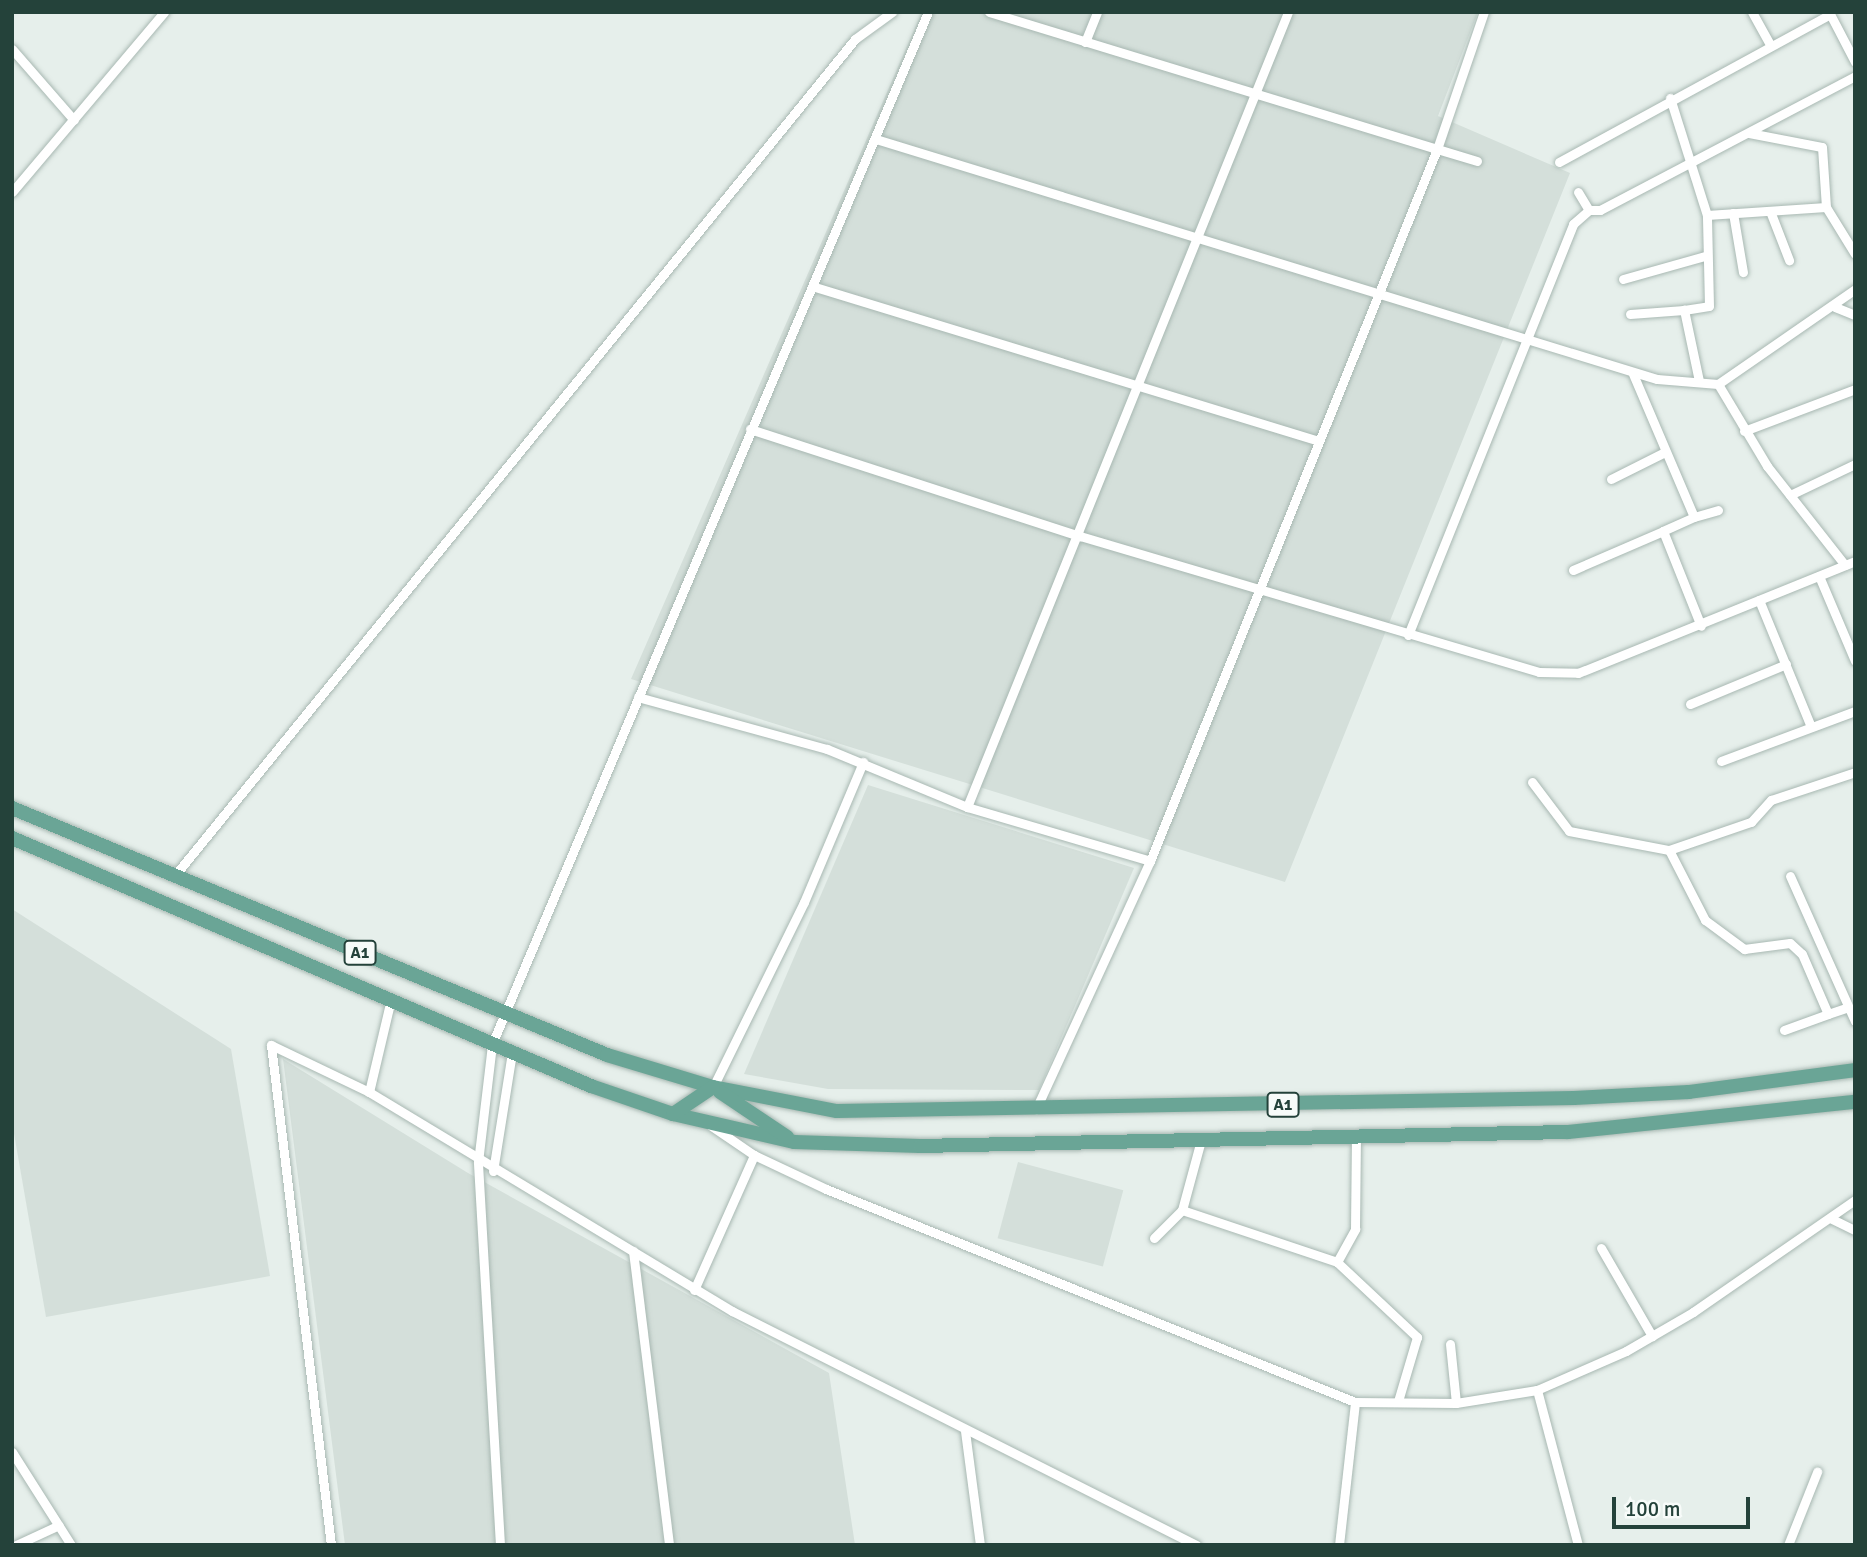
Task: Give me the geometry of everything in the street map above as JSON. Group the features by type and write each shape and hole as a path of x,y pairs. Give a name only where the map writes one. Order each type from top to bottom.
{"main road":[{"name":"A1","path":"12,808 176,874 504,1017 713,1087 837,1111 1587,1097 1689,1092 1855,1070"},
{"name":"A1","path":"12,838 512,1053 673,1114 794,1142 920,1146 1356,1138 1694,1123 1855,1102"},
{"name":"A1","path":"713,1087 794,1142"},
{"path":"673,1114 713,1087"}],"street":[{"path":"12,191 164,12"},
{"path":"176,874 855,39 892,12"},
{"path":"500,1545 478,1162 492,1044 750,429 879,140 929,12"},
{"path":"989,12 1255,97 1477,161"},
{"path":"1085,42 1097,12"},
{"path":"967,807 1080,536 1288,12"},
{"path":"1036,1109 1150,861 1257,587 1437,149 1484,12"},
{"path":"1752,12 1770,45"},
{"path":"1559,162 1670,98 1830,13 1855,62"},
{"path":"12,49 74,120"},
{"path":"1408,635 1573,224 1589,210 1692,162 1855,76"},
{"path":"1630,314 1709,306 1707,215 1670,98"},
{"path":"1749,133 1822,147 1826,207 1855,254"},
{"path":"879,140 1633,374 1718,384 1835,307 1855,289"},
{"path":"1578,192 1589,210"},
{"path":"1707,215 1826,207"},
{"path":"1770,211 1789,260"},
{"path":"1733,214 1743,272"},
{"path":"1623,279 1706,256"},
{"path":"814,287 1319,441"},
{"path":"1835,307 1855,315"},
{"path":"1684,310 1699,381"},
{"path":"1633,374 1694,517"},
{"path":"1718,384 1744,431 1844,565"},
{"path":"1744,431 1855,389"},
{"path":"750,429 1080,536 1257,587 1408,635 1566,675 1700,626 1855,561"},
{"path":"1611,479 1665,452"},
{"path":"1790,495 1855,464"},
{"path":"1573,570 1694,517 1718,510"},
{"path":"1663,531 1700,626"},
{"path":"1819,576 1850,638 1855,661"},
{"path":"1759,600 1811,727"},
{"path":"1690,704 1786,664"},
{"path":"638,697 863,762 967,807 1150,861"},
{"path":"1721,761 1855,711"},
{"path":"713,1087 804,902 863,762"},
{"path":"1532,782 1569,831 1669,850 1751,822 1771,800 1855,772"},
{"path":"1669,850 1698,914 1737,946 1796,948 1828,1014"},
{"path":"1790,876 1845,1008 1855,1021"},
{"path":"369,1092 391,999"},
{"path":"1784,1030 1845,1008"},
{"path":"331,1545 271,1045 369,1092 478,1162 633,1251 694,1290 965,1431 1196,1545"},
{"path":"493,1171 512,1053"},
{"path":"705,1122 754,1155 1355,1402 1456,1404 1537,1390 1652,1336 1832,1219 1855,1200"},
{"path":"1337,1262 1355,1229 1356,1138"},
{"path":"1154,1238 1182,1210 1201,1140"},
{"path":"694,1290 754,1155"},
{"path":"1182,1210 1337,1262 1417,1337 1398,1401"},
{"path":"1832,1219 1855,1230"},
{"path":"1601,1248 1652,1336"},
{"path":"633,1251 669,1545"},
{"path":"1450,1343 1456,1404"},
{"path":"1537,1390 1578,1545"},
{"path":"1339,1545 1355,1402"},
{"path":"965,1431 980,1545"},
{"path":"12,1452 71,1545"},
{"path":"1788,1545 1817,1472"},
{"path":"16,1545 59,1525"}],"shaded area":[{"path":"922,12 1478,12 1438,116 1570,173 1285,882 631,679"},
{"path":"868,785 1134,868 1039,1090 828,1089 744,1074"},
{"path":"12,909 231,1049 270,1276 46,1317 12,1122"},
{"path":"283,1059 468,1173 829,1373 855,1545 345,1545"},
{"path":"1018,1162 1123,1190 1103,1267 998,1238"}]}
